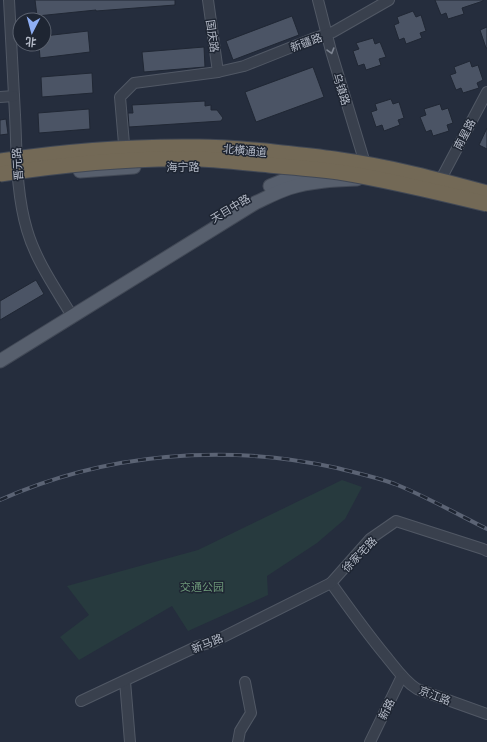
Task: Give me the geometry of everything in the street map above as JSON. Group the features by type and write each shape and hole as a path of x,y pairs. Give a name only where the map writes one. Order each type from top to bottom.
{"highway":[{"name":"北横通道","path":"0,160 87,150 149,147 200,147 250,150 341,160 487,192"},
{"name":"北横通道","path":"0,174 88,163 200,159 432,181 487,204"},
{"path":"432,181 487,183"},
{"path":"432,181 487,212"}],"main road":[{"name":"海宁路","path":"0,160 32,152 124,144 174,142 306,152 364,160"},
{"name":"天目中路","path":"0,361 70,312 264,188 302,173 364,160 392,164 432,181"},
{"name":"海宁路","path":"0,179 18,176 149,166 182,165 254,168 326,176 367,178"},
{"name":"天目中路","path":"0,350 70,312 243,209 289,188 328,180 367,178 487,208"}],"street":[{"name":"晋元路","path":"9,0 16,156 20,200 24,220 31,240 45,270 70,312"},
{"name":"国庆路","path":"208,0 218,72"},
{"name":"乌镇路","path":"318,0 326,35 364,160 367,178"},
{"name":"新疆路","path":"124,144 120,97 134,83 218,72 244,66 340,29 389,0"},
{"name":"南星路","path":"432,181 487,92"},
{"path":"0,96 14,96"},
{"name":"徐家宅路","path":"331,583 370,539 396,521 485,550"},
{"name":"京江路","path":"331,583 362,626 409,683 417,689 487,714"},
{"name":"新马路","path":"81,702 198,646 213,642 331,583"},
{"name":"新路","path":"370,742 402,676"},
{"path":"125,681 130,742"},
{"path":"238,742 240,731 251,713 246,682"}],"green space":[{"name":"交通公园","path":"342,480 362,487 345,519 317,543 267,576 268,595 188,631 172,606 79,660 60,637 89,615 67,586 198,550"}],"building":[{"path":"35,0 175,0 175,5 52,14 52,12 36,12"},
{"path":"435,0 483,1 462,8 464,14 448,19 446,13 441,15"},
{"path":"413,11 416,17 421,15 426,31 420,33 422,38 406,44 404,38 399,40 394,25 399,23 397,17"},
{"path":"292,16 299,35 233,60 226,41"},
{"path":"487,27 487,48 486,48 480,30"},
{"path":"88,31 90,52 40,58 40,52 52,52 52,35"},
{"path":"373,38 375,44 380,42 386,57 379,59 381,65 366,70 364,64 358,66 353,51 359,49 356,43"},
{"path":"204,47 205,67 144,72 142,52"},
{"path":"470,61 472,67 478,65 483,80 477,83 479,88 463,93 461,88 456,90 450,75 456,73 454,67"},
{"path":"313,67 324,97 256,122 245,92"},
{"path":"92,73 93,93 42,97 41,77"},
{"path":"391,99 393,104 399,102 404,118 398,120 400,125 384,131 382,125 376,127 371,112 377,110 375,104"},
{"path":"205,101 205,106 211,105 211,110 217,110 223,118 221,121 129,127 128,113 133,113 132,105"},
{"path":"440,104 442,110 448,108 453,123 447,125 449,131 433,136 431,130 426,132 420,117 426,115 424,109"},
{"path":"89,109 90,129 39,133 38,113"},
{"path":"6,119 8,134 0,135 0,120"},
{"path":"487,128 487,149 479,145"},
{"path":"36,280 44,294 0,320 0,301"}],"railway":[{"path":"0,500 40,484 81,472 123,463 166,457 209,455 252,456 295,460 337,468 381,479 419,494 487,529"}]}
